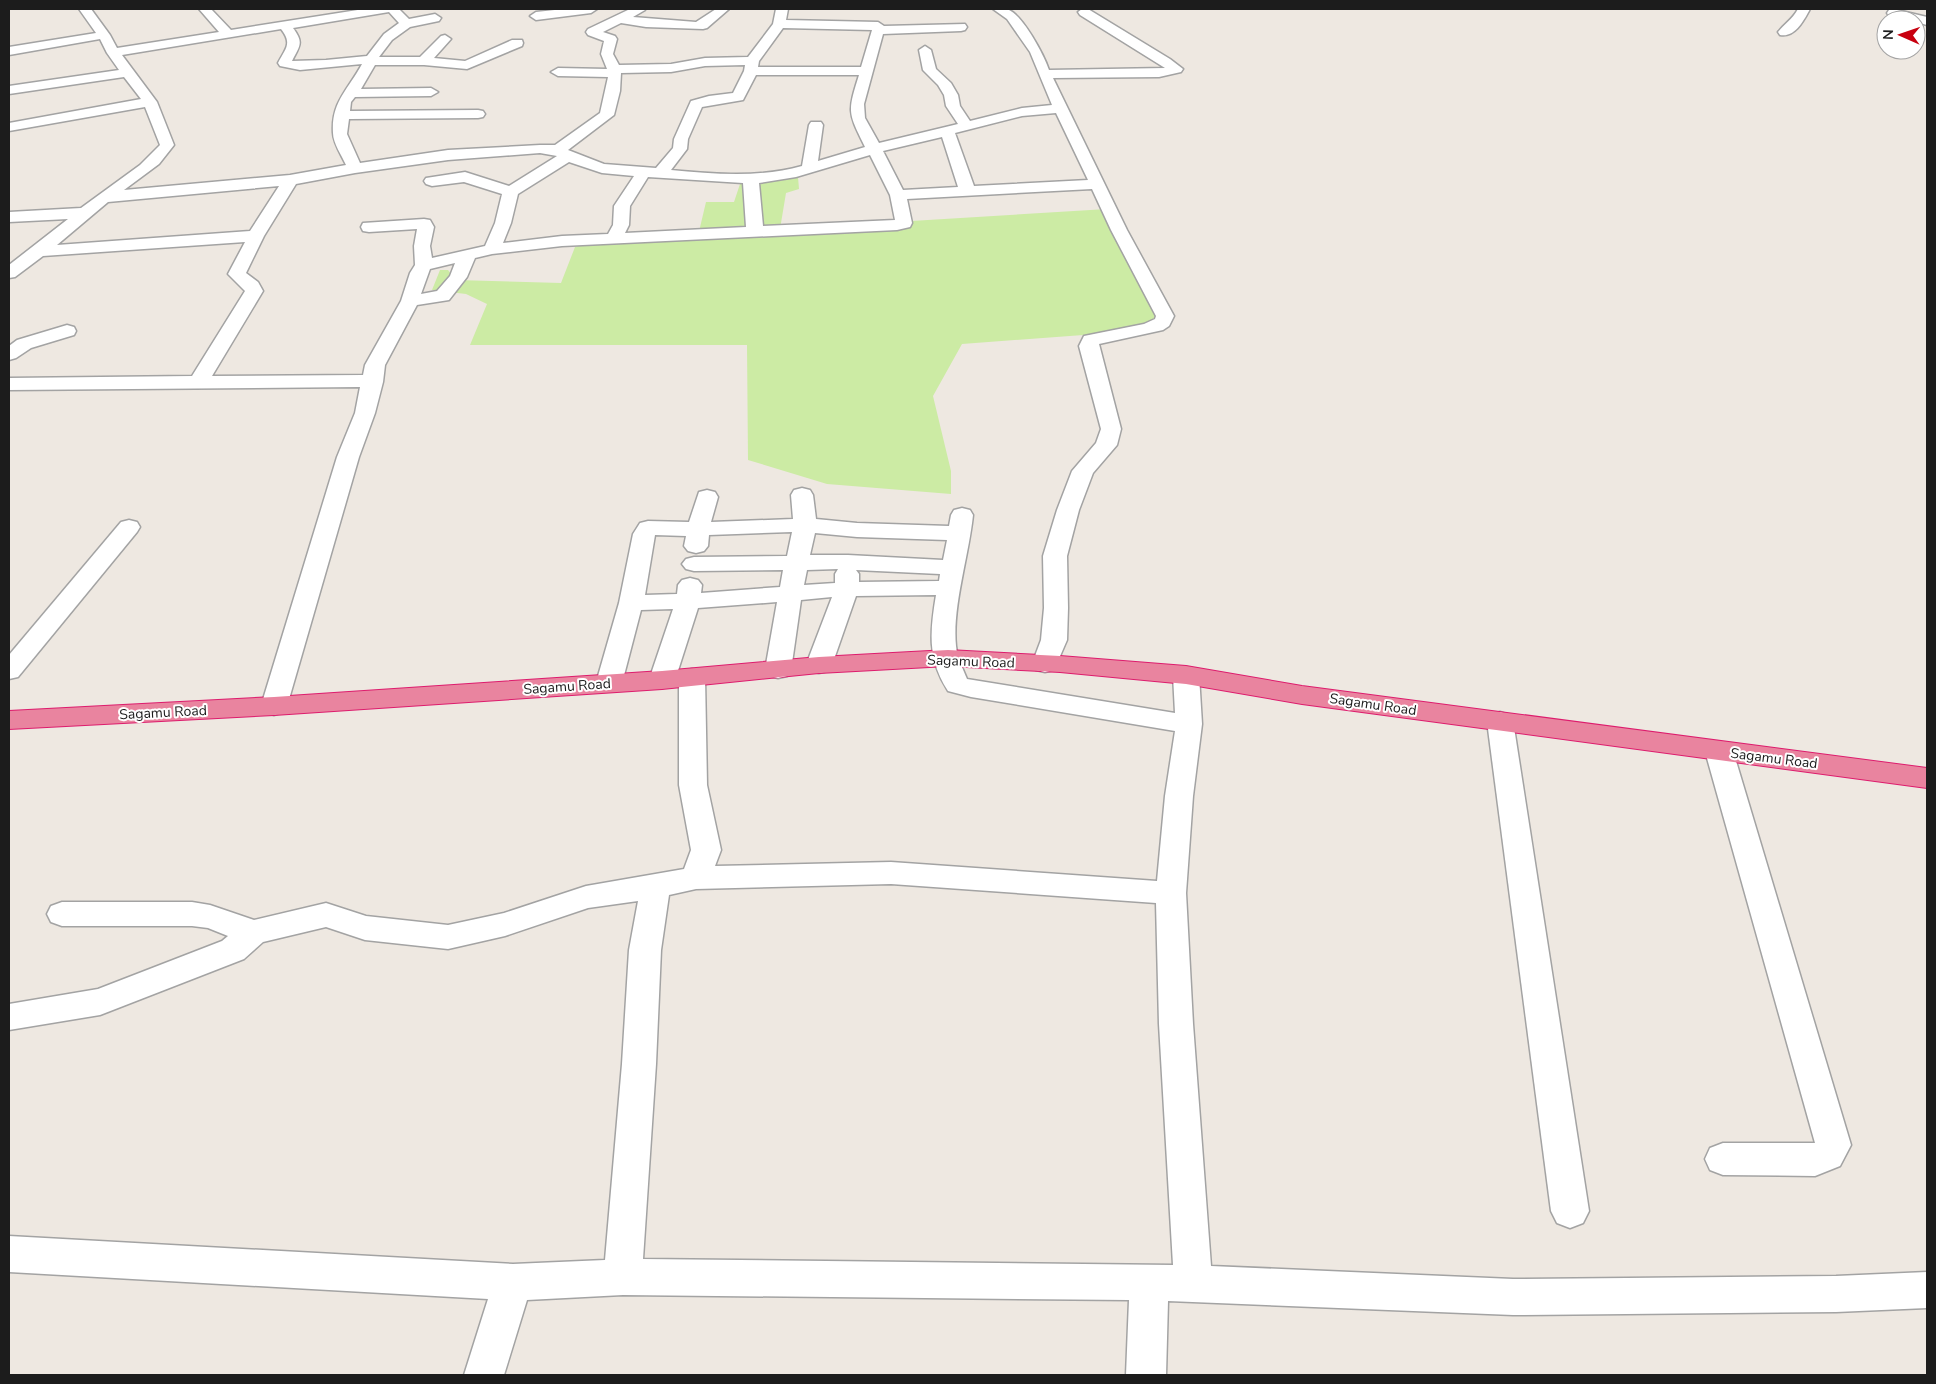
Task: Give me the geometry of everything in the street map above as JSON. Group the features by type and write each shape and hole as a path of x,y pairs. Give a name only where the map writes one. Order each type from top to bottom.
{"highway":[{"name":"Sagamu Road","path":"9,720 274,706 662,680 819,666 948,658 1186,675 1302,694 1927,778"}],"street":[{"path":"9,273 42,250 103,198 122,186 163,152 167,145 150,102 113,53 104,35 85,9"},
{"path":"205,9 228,34"},
{"path":"113,53 385,9"},
{"path":"393,9 406,24"},
{"path":"536,16 592,9"},
{"path":"492,248 511,192 607,115 615,79 613,63 606,51 611,39 592,34 638,10 636,9"},
{"path":"620,19 646,23 696,26 703,25 723,9"},
{"path":"660,173 680,149 680,138 692,117 696,104 709,100 738,97 752,66 779,24 782,9"},
{"path":"999,9 1011,16 1029,41 1119,230 1165,316 1162,323 1152,328 1103,335 1091,340 1089,346 1111,429 1106,445 1083,471 1068,510 1055,556 1056,608 1054,640 1045,664"},
{"path":"1784,32 1797,22 1804,9"},
{"path":"1044,74 1159,73 1176,70 1158,56 1110,30 1084,12"},
{"path":"356,168 340,134 341,115 346,97 370,60 388,37 406,24 422,19 435,18"},
{"path":"779,24 961,27"},
{"path":"424,265 467,256 492,248 614,237 755,233 897,225 904,223 898,195 874,149 865,136 857,111 865,71 879,25"},
{"path":"284,26 295,38 296,43 285,63 288,65 370,60 424,61 467,65 517,43"},
{"path":"9,51 104,35"},
{"path":"424,61 445,39"},
{"path":"925,50 930,70 944,82 951,94 953,106 966,125"},
{"path":"558,72 671,68 705,62 865,71"},
{"path":"9,90 129,72"},
{"path":"350,93 431,92"},
{"path":"9,127 150,102"},
{"path":"103,198 139,192 290,180 448,154 520,149 562,153 602,168 705,178 751,179 791,174 810,166 1022,112 1061,108"},
{"path":"341,115 478,114"},
{"path":"810,166 816,125"},
{"path":"947,131 967,190"},
{"path":"614,237 621,225 622,206 643,173"},
{"path":"432,181 465,177 511,192"},
{"path":"751,179 755,233"},
{"path":"198,382 254,291 252,286 237,274 256,236 290,180"},
{"path":"898,195 1098,184"},
{"path":"122,186 139,192"},
{"path":"9,217 86,213"},
{"path":"274,706 348,457 365,413 373,382 375,365 410,301 419,273 424,265 422,246 426,227 424,224 369,227"},
{"path":"42,250 256,236"},
{"path":"410,301 443,296 458,277 467,256"},
{"path":"9,354 24,344 67,331"},
{"path":"9,384 343,380 373,382"},
{"path":"778,670 790,594 805,525 802,495"},
{"path":"662,680 688,601 698,530 707,497"},
{"path":"609,683 631,603 644,534 648,528 698,530 805,525 857,530 961,524 950,578 943,647 957,684 963,687 1188,724"},
{"path":"9,671 128,527"},
{"path":"819,666 847,589 848,562 857,530"},
{"path":"694,564 848,562 950,578"},
{"path":"631,603 790,594 950,578"},
{"path":"1186,675 1188,724 1179,796 1171,893 1176,1024 1193,1284"},
{"path":"692,677 693,785 706,850 696,878"},
{"path":"1500,721 1570,1211"},
{"path":"1719,751 1833,1145 1827,1156 1815,1160 1723,1159"},
{"path":"9,1017 100,1002 233,950 253,932 326,916 365,928 448,936 505,924 586,897 655,887 696,878 890,873 1171,893"},
{"path":"623,1277 639,1064 645,950 655,887"},
{"path":"62,914 192,914 210,917 253,932"},
{"path":"9,1254 513,1282 623,1277 1150,1282 1513,1297 1836,1294 1927,1290"},
{"path":"484,1375 513,1282"},
{"path":"1146,1375 1150,1282"}],"green space":[{"path":"798,177 799,189 786,193 780,229 1107,209 1164,329 962,344 933,396 951,471 951,494 827,484 748,460 747,345 470,345 487,304 466,294 432,290 440,270 448,270 456,280 561,283 575,247 589,243 697,240 706,202 734,202 740,184"}]}
